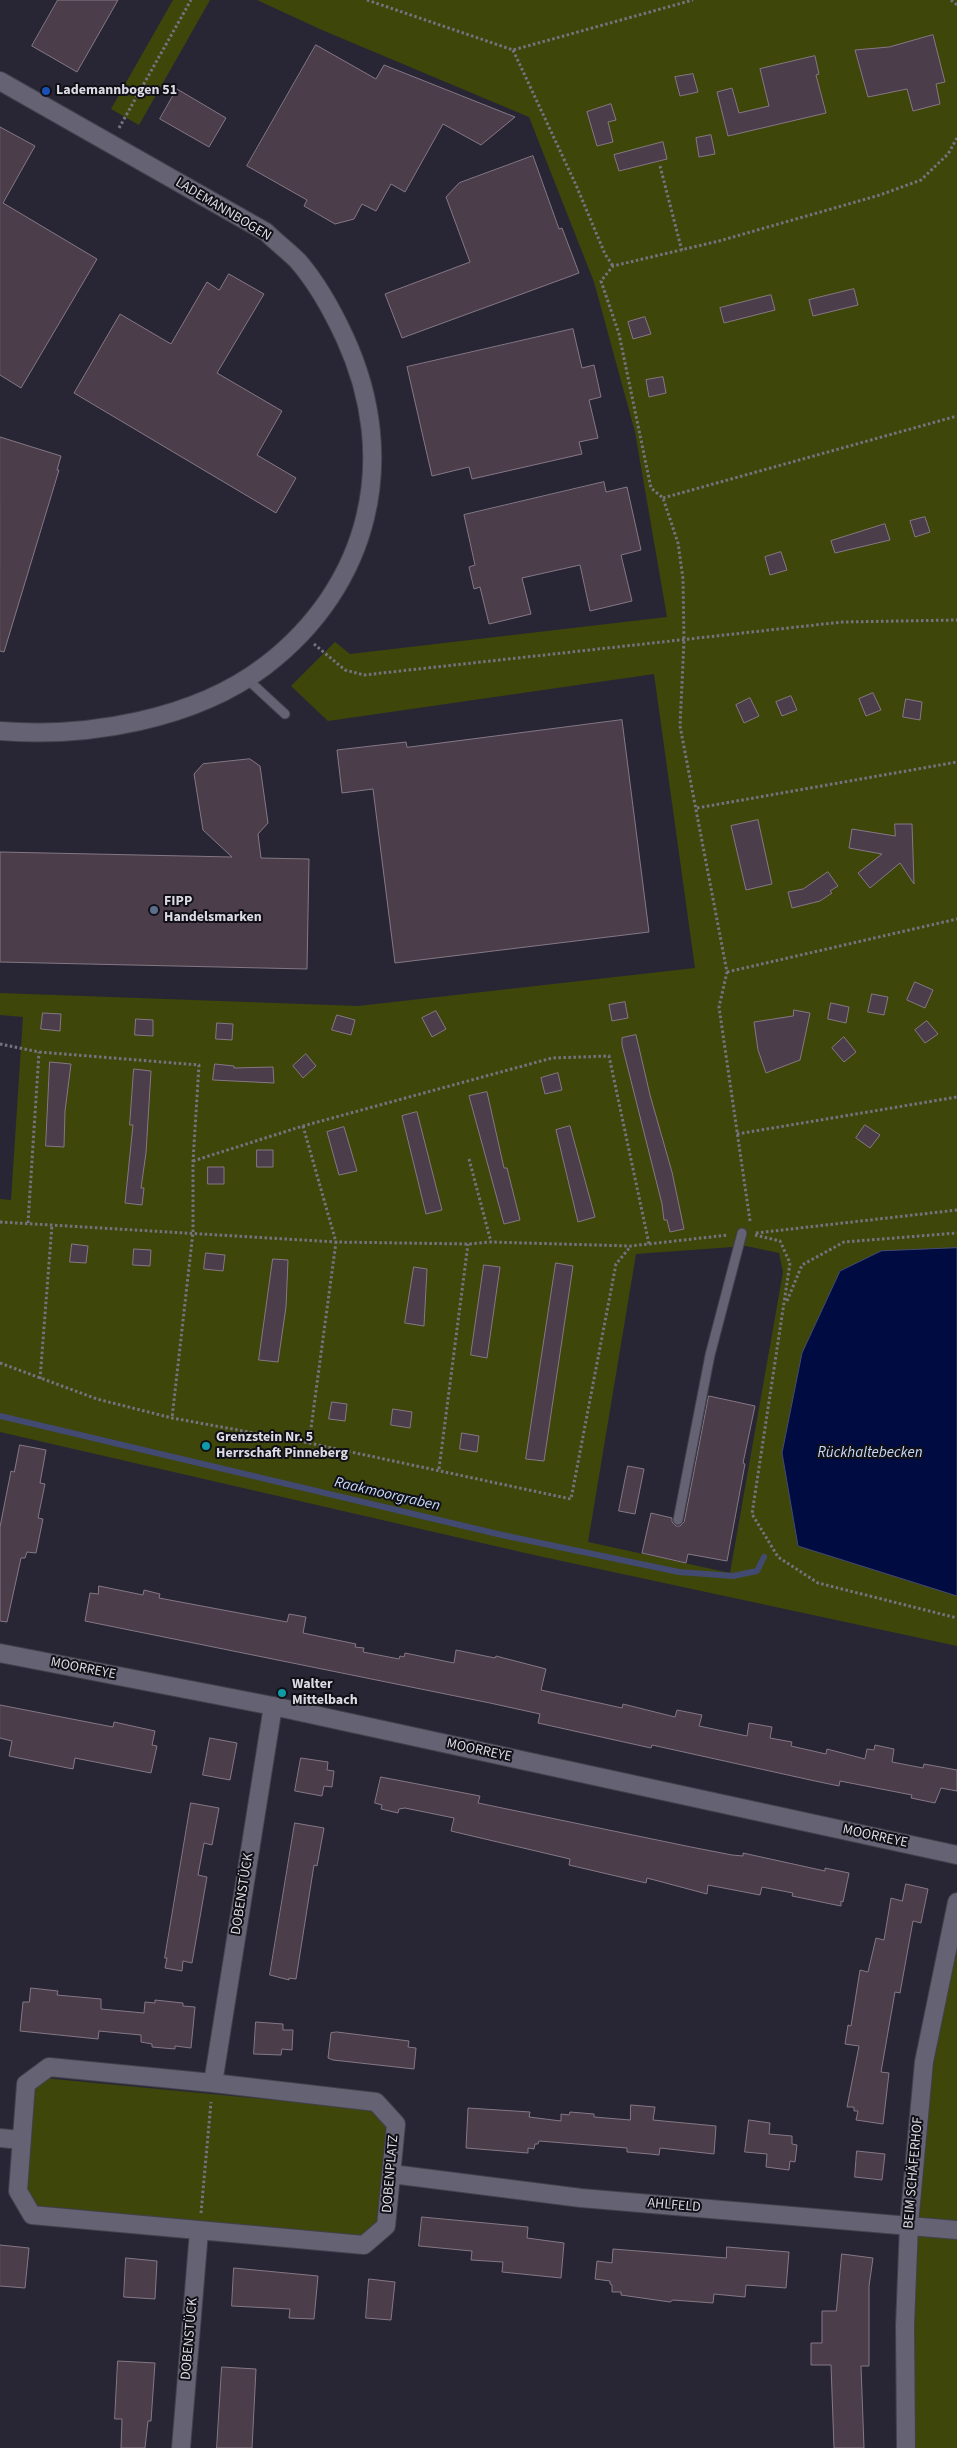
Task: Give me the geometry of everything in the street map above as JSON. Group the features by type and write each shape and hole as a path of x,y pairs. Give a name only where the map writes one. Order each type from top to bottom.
{"street":[{"name":"LADEMANNBOGEN","path":"0,81 266,232 298,262 338,322 358,365 371,423 374,456 371,485 361,537 348,569 331,595 300,632 265,666 200,702 132,723 61,733 0,731"},
{"name":"MOORREYE","path":"0,1653 273,1706 957,1855"},
{"name":"DOBENSTÜCK","path":"213,2083 273,1706"},
{"name":"BEIM SCHÄFERHOF","path":"906,2448 905,2326 910,2224 924,2062 957,1902"},
{"name":"DOBENPLATZ","path":"49,2068 213,2083 376,2102 396,2124 386,2226 364,2245 32,2215 18,2191 26,2084 49,2068"},
{"path":"0,2138 21,2140"},
{"name":"AHLFELD","path":"392,2174 581,2198 910,2224 957,2230"},
{"name":"DOBENSTÜCK","path":"181,2448 199,2231"}],"lane":[{"path":"246,678 285,714"},
{"path":"678,1520 710,1355 742,1233"}],"path":[{"path":"110,144 192,0"},
{"path":"367,0 512,50 693,0"},
{"path":"951,0 957,6"},
{"path":"512,50 576,185 605,254 613,266"},
{"path":"752,1234 719,1007 727,972 680,726 684,641 682,570 678,543 663,498 651,488 619,334 601,281 613,266 682,251 880,195 921,180 948,154 957,138"},
{"path":"660,166 682,251"},
{"path":"663,498 957,416"},
{"path":"300,632 345,670 364,675 842,622 957,620"},
{"path":"697,808 957,762"},
{"path":"727,972 957,919"},
{"path":"0,1044 39,1052 199,1065 193,1161 193,1232 172,1418"},
{"path":"28,1223 39,1052"},
{"path":"193,1161 303,1126 552,1058 609,1056 650,1244"},
{"path":"737,1134 957,1098"},
{"path":"303,1126 336,1242 308,1443"},
{"path":"469,1159 491,1242"},
{"path":"752,1234 957,1210"},
{"path":"0,1222 336,1242 468,1244 491,1242 631,1246 742,1233 780,1241 790,1263 752,1514 778,1557 818,1583 957,1618"},
{"path":"40,1379 52,1225"},
{"path":"785,1306 802,1265 844,1242 957,1233"},
{"path":"438,1469 468,1244"},
{"path":"0,1363 97,1399 172,1418 438,1469 571,1499 616,1264 631,1246"},
{"path":"199,2231 213,2083"}],"green space":[{"path":"173,0 210,0 139,125 111,109"},
{"path":"257,0 957,0 957,1248 881,1251 792,1504 798,1546 957,1596 957,1646 534,1555 0,1432 0,1199 11,1200 23,1017 0,1015 0,993 358,1006 695,968 654,674 328,721 291,686 335,642 350,654 667,617 635,432 594,282 529,117 322,30","holes":["746,1246 779,1253 783,1272 730,1573 588,1542 636,1254"]},
{"path":"957,1938 957,2448 915,2448 912,2326 919,2194 936,2045"},
{"path":"43,2078 378,2110 387,2121 376,2229 367,2237 31,2205 25,2196 35,2086"}],"water":[{"name":"Rückhaltebecken","path":"957,1248 957,1596 798,1546 782,1453 802,1353 840,1271 881,1251"}],"building":[{"path":"58,0 118,0 77,72 32,46"},
{"path":"933,35 945,82 936,84 940,104 913,111 907,89 868,97 855,50 889,47"},
{"path":"316,45 376,79 384,65 515,117 481,145 443,124 405,192 391,184 376,211 362,204 354,219 335,224 304,206 307,200 247,166"},
{"path":"815,56 819,74 816,75 826,113 728,136 717,92 732,88 739,113 769,106 760,69"},
{"path":"693,74 698,92 680,96 675,77"},
{"path":"177,89 226,118 209,147 160,119"},
{"path":"611,104 616,120 608,122 613,142 597,146 587,112"},
{"path":"0,127 35,146 3,203 97,259 21,388 0,375"},
{"path":"711,135 715,154 699,157 696,138"},
{"path":"663,142 667,159 619,171 614,155"},
{"path":"533,156 559,229 562,228 579,273 402,338 385,294 470,262 446,197 459,183"},
{"path":"229,274 264,294 217,373 282,411 257,455 296,478 276,513 74,393 120,314 171,344 207,282 219,290"},
{"path":"854,289 858,305 813,316 809,300"},
{"path":"771,295 775,310 724,323 720,308"},
{"path":"645,317 651,334 633,339 628,322"},
{"path":"573,329 582,368 594,365 601,397 589,400 598,438 579,442 582,454 472,479 469,467 432,476 407,367"},
{"path":"663,377 666,393 649,397 646,380"},
{"path":"0,437 61,456 57,470 59,470 4,652 0,651"},
{"path":"604,482 606,492 627,487 641,550 621,555 632,601 590,611 580,565 522,578 531,614 489,624 480,587 474,589 469,567 475,565 464,515"},
{"path":"925,517 930,532 915,537 910,521"},
{"path":"885,524 890,540 835,553 831,541"},
{"path":"781,552 787,570 770,575 765,557"},
{"path":"873,693 881,710 866,716 859,699"},
{"path":"791,696 797,710 782,716 776,702"},
{"path":"750,698 759,716 744,723 736,705"},
{"path":"906,699 922,702 920,720 903,717"},
{"path":"622,720 649,932 395,963 373,789 342,793 337,750 406,742 407,747"},
{"name":"FIPP Handelsmarken","path":"250,759 260,766 268,823 258,834 261,858 309,859 307,969 0,962 0,852 232,857 203,830 194,774 203,764"},
{"path":"758,820 772,884 746,890 731,826"},
{"path":"895,824 912,824 914,884 900,863 870,888 858,873 882,854 849,848 852,829 895,836"},
{"path":"828,872 838,886 830,891 832,893 820,901 792,908 788,892 803,889"},
{"path":"915,982 933,990 925,1008 907,1000"},
{"path":"872,994 888,997 884,1015 868,1012"},
{"path":"625,1002 628,1018 612,1021 609,1005"},
{"path":"831,1003 849,1007 846,1023 828,1019"},
{"path":"794,1010 810,1013 800,1060 766,1073 758,1050 754,1022 793,1016"},
{"path":"436,1011 446,1029 432,1037 422,1018"},
{"path":"43,1013 61,1014 60,1031 41,1029"},
{"path":"337,1015 355,1020 351,1035 332,1030"},
{"path":"136,1019 153,1020 153,1036 135,1035"},
{"path":"927,1021 938,1034 925,1043 915,1030"},
{"path":"217,1023 233,1024 232,1040 216,1039"},
{"path":"636,1035 650,1095 672,1172 684,1229 670,1232 667,1220 664,1220 662,1204 622,1045 622,1038"},
{"path":"844,1037 856,1052 844,1062 832,1048"},
{"path":"306,1054 316,1066 303,1078 293,1066"},
{"path":"50,1062 71,1064 65,1111 64,1147 46,1146"},
{"path":"215,1064 234,1066 234,1068 273,1067 274,1083 213,1080"},
{"path":"134,1069 151,1071 146,1153 141,1188 144,1188 142,1205 125,1203 133,1125 130,1125"},
{"path":"558,1073 562,1090 545,1094 541,1078"},
{"path":"487,1092 504,1168 507,1168 520,1220 504,1224 469,1096"},
{"path":"417,1112 442,1210 426,1214 402,1116"},
{"path":"865,1125 880,1135 870,1148 856,1138"},
{"path":"570,1126 595,1217 578,1222 556,1130"},
{"path":"344,1127 357,1171 339,1175 327,1132"},
{"path":"257,1150 273,1150 273,1167 257,1167"},
{"path":"208,1167 224,1167 224,1184 208,1184"},
{"path":"72,1244 88,1246 86,1263 70,1262"},
{"path":"134,1249 151,1250 150,1266 133,1265"},
{"path":"206,1253 225,1255 223,1271 204,1269"},
{"path":"273,1259 288,1260 286,1307 278,1362 259,1360"},
{"path":"556,1263 573,1266 544,1461 526,1459"},
{"path":"484,1265 500,1267 487,1358 471,1355"},
{"path":"414,1267 427,1269 424,1326 405,1323"},
{"path":"709,1396 755,1406 743,1463 745,1464 727,1561 688,1554 686,1563 642,1553 651,1513 672,1518 672,1522 676,1526 680,1526 684,1522"},
{"path":"332,1402 347,1404 345,1421 329,1419"},
{"path":"393,1409 412,1412 410,1428 391,1425"},
{"path":"462,1433 479,1436 477,1452 460,1449"},
{"path":"20,1445 46,1450 40,1483 45,1484 38,1518 43,1519 36,1553 27,1552 25,1558 21,1558 7,1622 0,1621 0,1527 11,1471 14,1472"},
{"path":"628,1466 644,1469 635,1514 619,1511"},
{"path":"99,1586 143,1595 144,1590 160,1594 159,1598 287,1622 289,1614 306,1617 303,1633 356,1644 355,1647 364,1648 363,1652 399,1659 400,1656 404,1657 405,1653 454,1663 456,1650 495,1658 496,1656 546,1669 541,1690 622,1708 623,1704 675,1717 677,1710 702,1715 699,1726 747,1736 749,1723 772,1727 770,1738 792,1742 791,1746 826,1754 827,1749 865,1759 867,1749 874,1750 875,1745 894,1749 892,1762 923,1768 924,1764 957,1770 957,1791 941,1788 935,1803 911,1798 912,1795 840,1781 839,1786 652,1745 651,1748 538,1723 540,1714 490,1703 85,1621 90,1593 98,1594"},
{"path":"0,1705 113,1727 114,1722 155,1731 152,1745 157,1746 151,1773 75,1758 73,1769 9,1756 12,1741 0,1738"},
{"path":"210,1738 237,1743 230,1780 203,1775"},
{"path":"301,1758 328,1762 327,1770 334,1771 332,1787 324,1786 322,1796 295,1791"},
{"path":"381,1777 480,1796 478,1803 691,1847 732,1855 743,1856 743,1853 825,1871 825,1868 849,1873 843,1902 841,1901 841,1906 792,1896 793,1893 762,1887 760,1895 708,1885 707,1894 647,1878 646,1883 569,1865 570,1859 451,1831 454,1818 405,1808 399,1809 398,1813 381,1809 382,1805 375,1803"},
{"path":"191,1803 219,1808 212,1845 204,1843 198,1875 207,1877 192,1963 183,1961 182,1971 165,1968 167,1958 165,1958"},
{"path":"295,1823 324,1828 317,1866 314,1865 296,1979 289,1978 289,1980 270,1975"},
{"path":"906,1884 928,1889 921,1923 913,1921 900,1993 895,1992 881,2072 889,2073 883,2124 856,2120 858,2111 854,2111 854,2107 847,2107 859,2046 845,2044 848,2025 851,2026 860,1970 868,1972 876,1938 884,1940 891,1898 902,1901"},
{"path":"31,1988 58,1991 57,1995 101,1999 101,2009 144,2013 145,2002 155,2003 155,2000 183,2003 183,2006 195,2007 191,2048 175,2046 175,2049 152,2047 152,2044 141,2042 141,2035 99,2031 98,2039 20,2031 23,2002 29,2002"},
{"path":"256,2022 283,2024 283,2030 293,2030 292,2050 282,2049 281,2055 254,2054"},
{"path":"337,2032 409,2041 408,2047 416,2048 414,2069 328,2058 331,2033"},
{"path":"631,2105 655,2107 653,2120 716,2126 714,2154 660,2148 659,2155 627,2152 627,2148 539,2141 538,2144 535,2144 534,2149 528,2148 528,2153 466,2148 468,2108 530,2112 529,2117 561,2121 561,2114 569,2115 570,2112 594,2114 594,2117 630,2120"},
{"path":"749,2120 770,2123 769,2134 792,2136 792,2144 797,2145 795,2162 790,2161 789,2170 766,2167 767,2154 745,2152"},
{"path":"857,2151 885,2154 882,2180 855,2177"},
{"path":"422,2217 528,2227 527,2238 564,2243 561,2278 502,2272 503,2262 471,2260 472,2251 419,2246"},
{"path":"0,2245 29,2248 25,2288 0,2286"},
{"path":"727,2247 789,2252 786,2288 746,2285 745,2297 714,2294 713,2303 673,2300 670,2302 621,2295 621,2292 612,2292 610,2281 595,2279 597,2261 612,2263 613,2249 726,2258"},
{"path":"842,2254 873,2258 869,2286 869,2366 861,2366 864,2448 834,2448 831,2365 811,2365 811,2343 822,2343 822,2311 836,2311"},
{"path":"126,2258 157,2261 155,2299 124,2297"},
{"path":"234,2268 318,2276 314,2319 289,2318 290,2309 232,2306"},
{"path":"369,2279 395,2282 391,2320 366,2318"},
{"path":"118,2361 155,2363 151,2421 148,2421 145,2448 121,2448 122,2419 115,2419"},
{"path":"222,2367 256,2369 252,2448 217,2448"}],"waterway":[{"name":"Raakmoorgraben","path":"0,1416 502,1535 679,1572 733,1576 757,1571 764,1557"}],"place":[{"name":"Lademannbogen 51","path":"46,91"},
{"name":"FIPP Handelsmarken","path":"154,910"},
{"name":"Grenzstein Nr. 5 Herrschaft Pinneberg","path":"206,1446"},
{"name":"Walter Mittelbach","path":"282,1693"}]}
